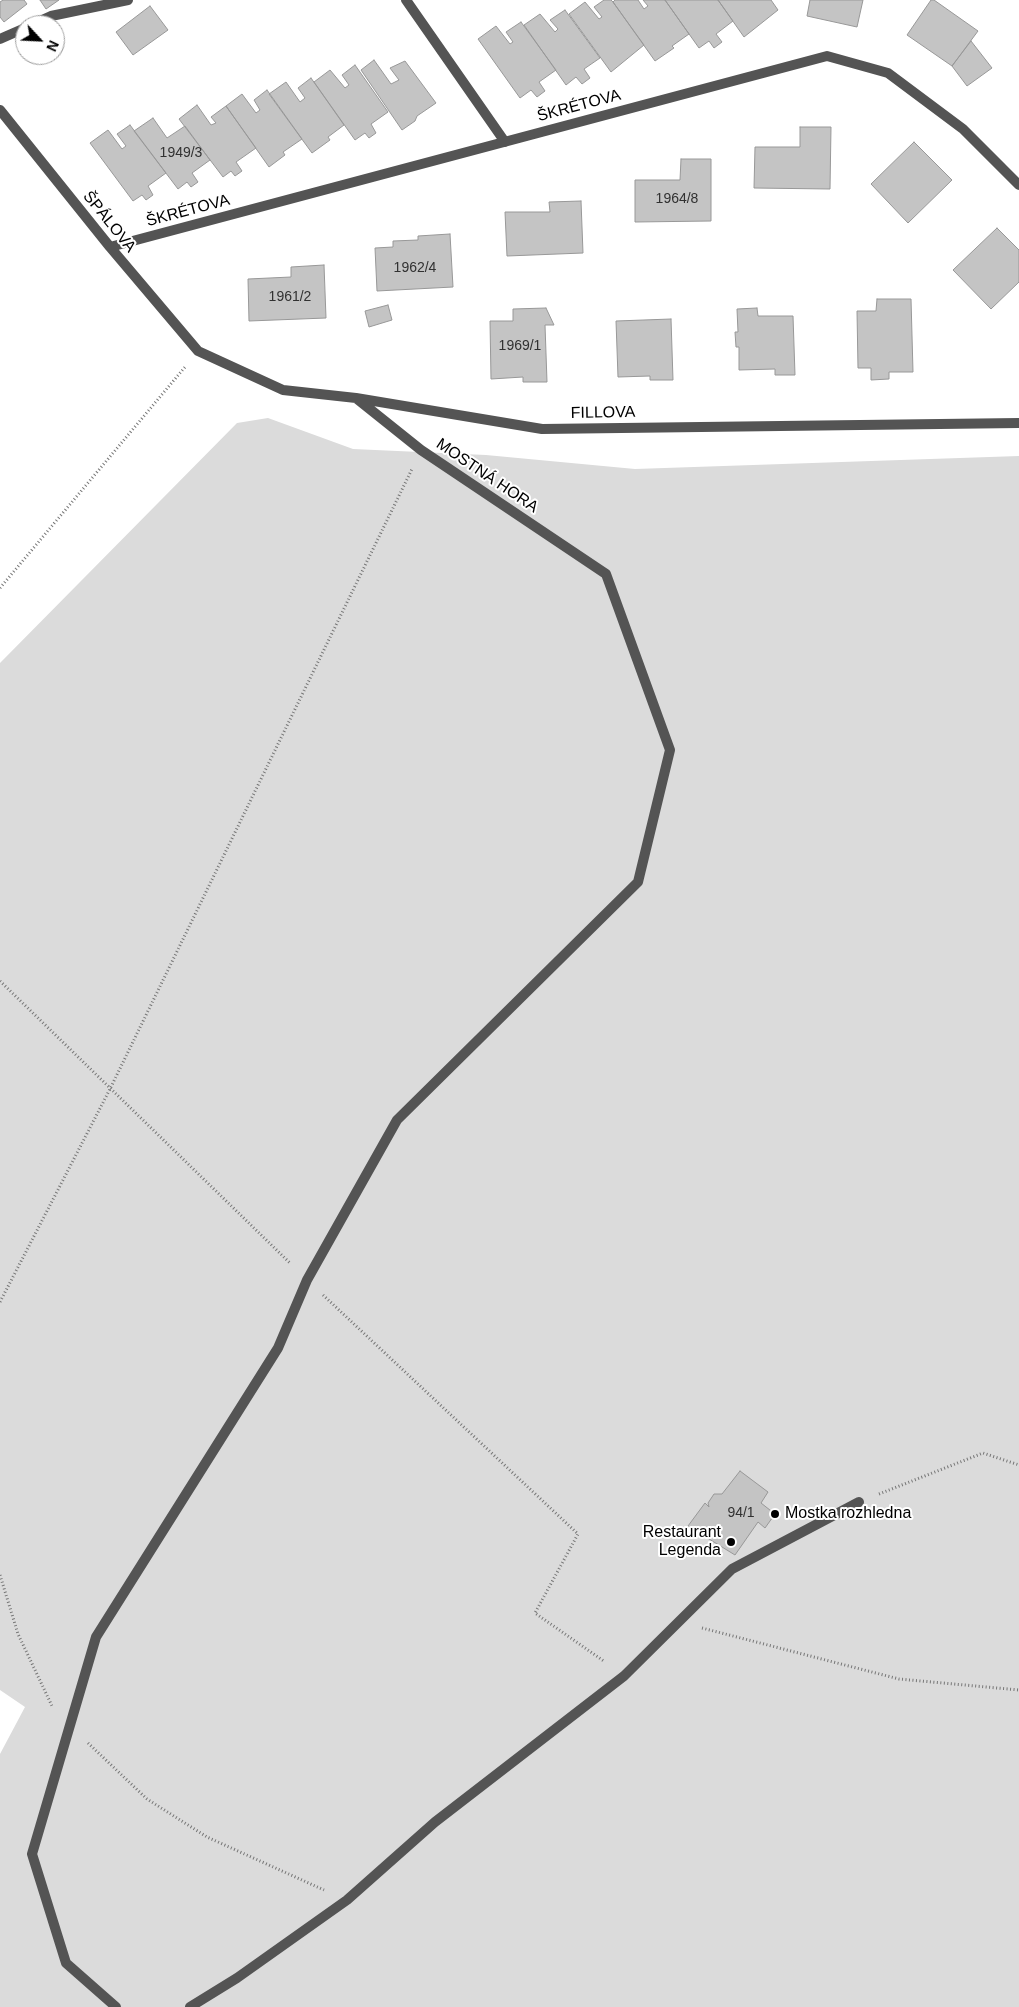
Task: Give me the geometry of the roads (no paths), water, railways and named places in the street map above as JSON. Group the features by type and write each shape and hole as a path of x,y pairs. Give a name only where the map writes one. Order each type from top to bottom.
{"street":[{"path":"56,15 128,0"},
{"path":"406,0 505,142"},
{"path":"0,39 15,32"},
{"name":"ŠKRÉTOVA","path":"110,247 827,56 888,73 964,129 1019,185"},
{"name":"ŠPÁLOVA","path":"0,110 110,247 198,351"},
{"name":"FILLOVA","path":"198,351 283,390 356,398 542,429 1019,423"},
{"name":"MOSTNÁ HORA","path":"116,2007 66,1963 32,1854 96,1637 278,1348 307,1280 397,1120 638,882 670,750 606,574 421,450 356,398"},
{"path":"190,2007 237,1978 347,1900 435,1822 624,1676 732,1569 860,1502"}],"place":[{"name":"Mostka rozhledna","path":"775,1514"},
{"name":"Restaurant Legenda","path":"731,1542"}]}
